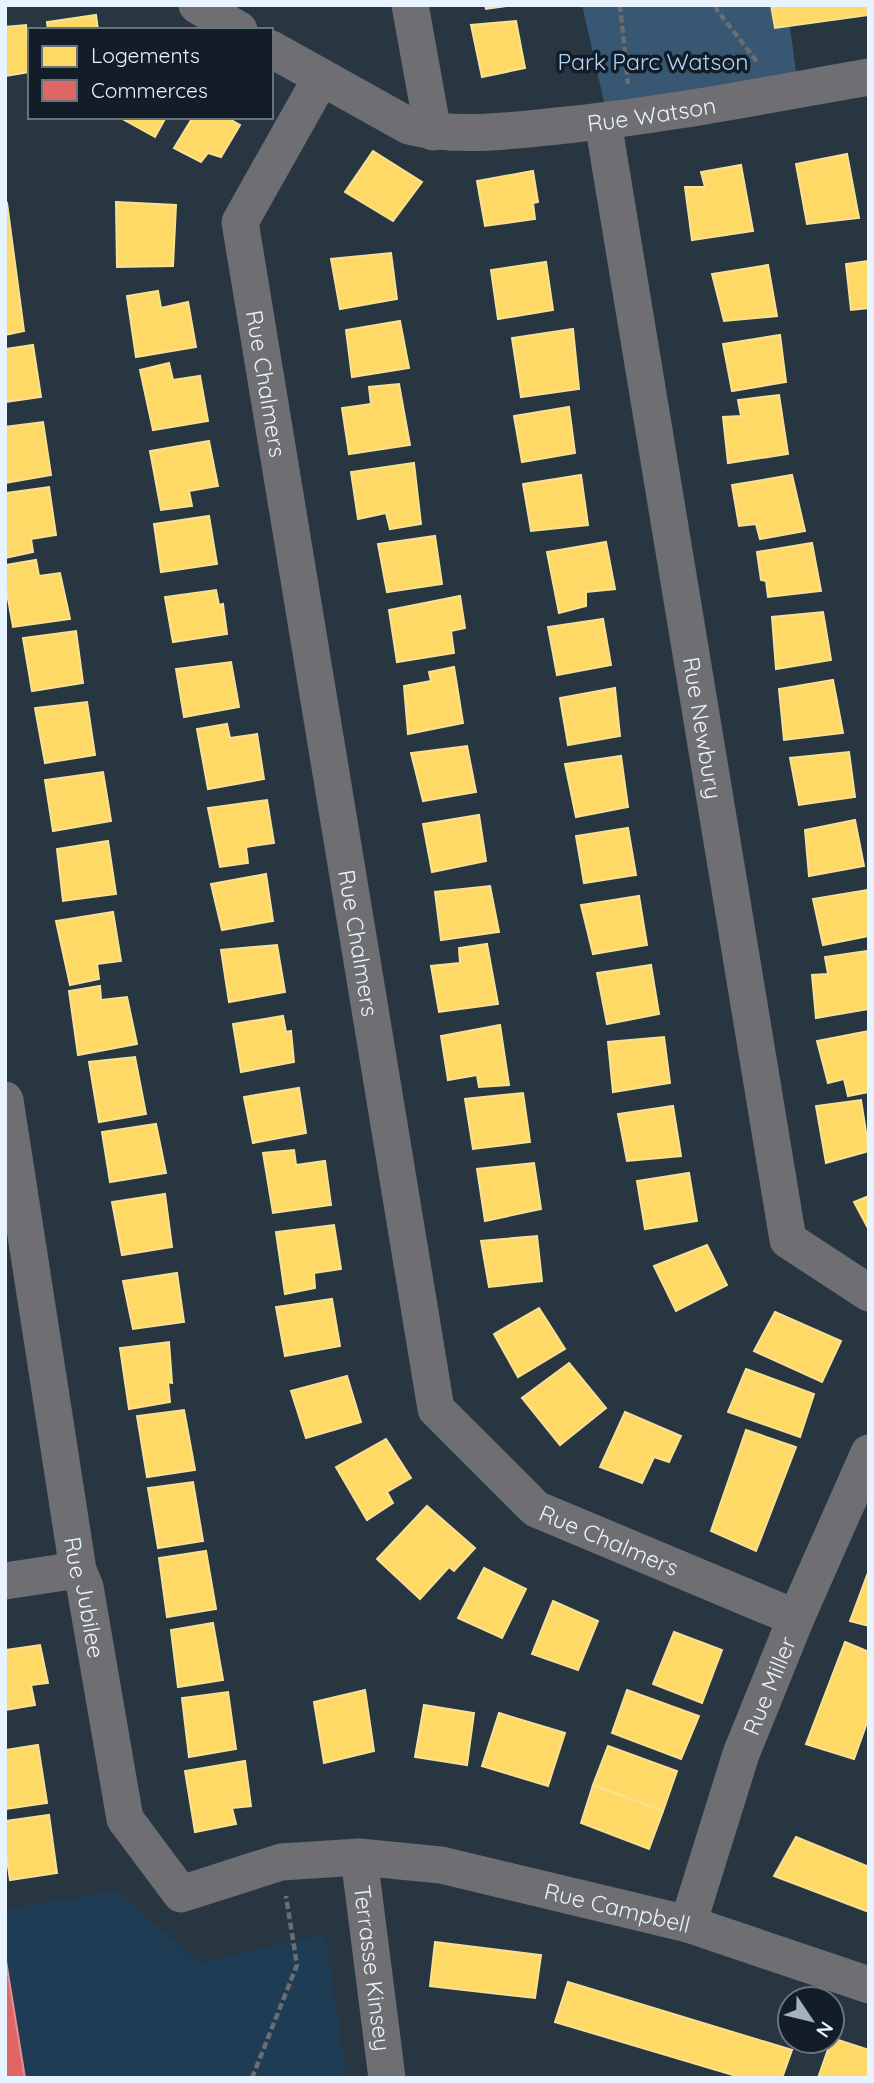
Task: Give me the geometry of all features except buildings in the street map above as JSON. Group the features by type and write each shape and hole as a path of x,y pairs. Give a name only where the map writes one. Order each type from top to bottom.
{"street":[{"path":"197,5 236,28"},
{"path":"410,5 433,132"},
{"name":"Rue Watson","path":"273,50 409,126 433,132 527,129 603,122 869,77"},
{"name":"Rue Chalmers","path":"321,78 240,222 436,1409 536,1509 796,1618"},
{"name":"Rue Newbury","path":"603,122 788,1240 869,1293"},
{"name":"Rue Jubilee","path":"5,1100 78,1570 85,1587 125,1819 181,1894 281,1862 359,1857"},
{"name":"Rue Miller","path":"688,1924 741,1754 796,1618 869,1453"},
{"path":"5,1581 78,1570"},
{"name":"Rue Campbell","path":"359,1857 441,1865 688,1924 869,1985"},
{"name":"Terrasse Kinsey","path":"359,1857 387,2078"}],"path":[{"path":"620,5 629,91"},
{"path":"716,5 717,10 763,69"},
{"path":"252,2078 297,1965 286,1892"}],"shaded area":[{"path":"118,1891 199,1963 325,1934 347,2078 5,2078 5,1909"}],"green space":[{"name":"Park Parc Watson","path":"582,5 787,5 799,94 609,124"}]}
